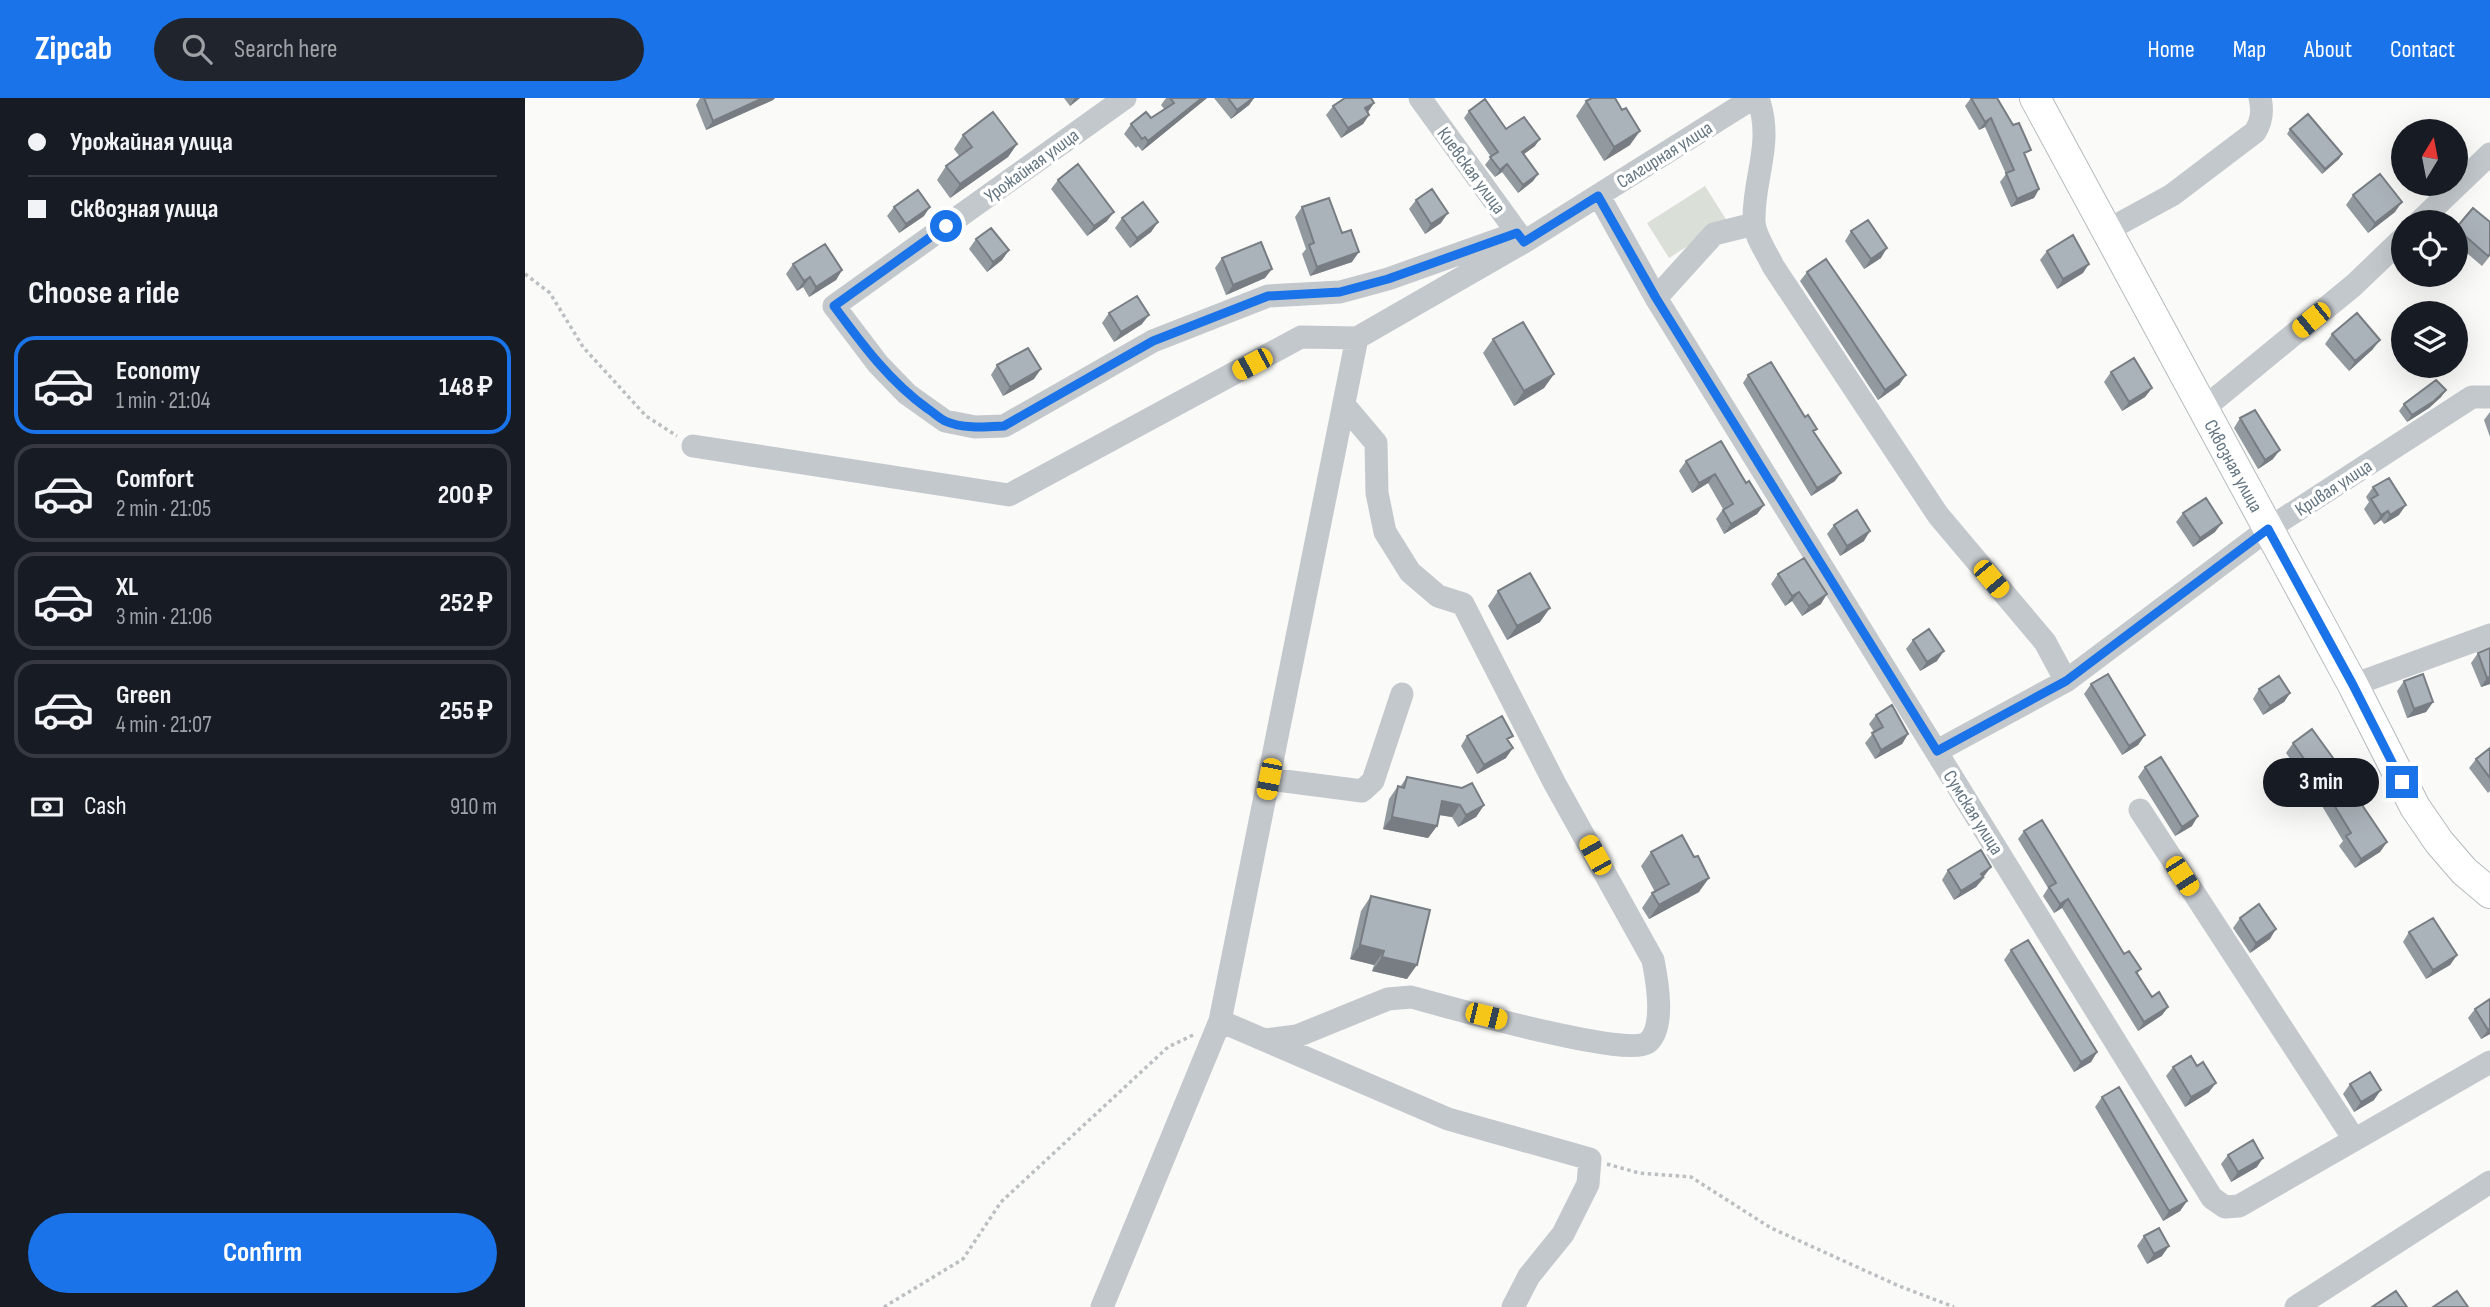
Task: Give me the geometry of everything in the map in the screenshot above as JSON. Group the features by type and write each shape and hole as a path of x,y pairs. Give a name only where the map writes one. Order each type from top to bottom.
{"main road":[{"name":"Сквозная улица","path":"2035,98 2353,685 2415,807 2439,842 2464,871 2490,893"}],"street":[{"name":"Урожайная улица","path":"1125,98 834,306 877,364 907,394 945,421 975,428 1004,426 1153,341 1268,296 1340,292 1520,238"},
{"name":"Киевская улица","path":"1420,98 1520,238"},
{"name":"Салгирная улица","path":"1357,338 1520,238 1598,196 1753,98"},
{"path":"1758,98 1763,112 1765,138 1754,224 1773,265 1938,515 2045,642 2066,681"},
{"path":"2106,231 2172,195 2255,132 2261,123 2260,98"},
{"path":"2432,210 2490,154"},
{"name":"Сумская улица","path":"1598,196 1656,298 2212,1198 2225,1208 2239,1206 2354,1139"},
{"path":"1656,298 1714,234 1754,224"},
{"path":"2203,408 2354,285 2391,250"},
{"path":"693,446 1009,495 1301,337 1357,338 1220,1021 1102,1307"},
{"name":"Кривая улица","path":"1937,751 2066,681 2268,529 2472,397 2490,397"},
{"path":"1265,1040 1297,1036 1388,999 1411,997 1588,1041 1623,1047 1646,1044 1653,1036 1657,1018 1659,990 1653,960 1555,785 1463,604 1438,596 1410,572 1385,531 1377,493 1376,443 1344,405"},
{"path":"2353,685 2490,635"},
{"path":"1269,779 1362,792 1373,781 1402,694"},
{"path":"2140,810 2354,1139 2490,1062"},
{"path":"1220,1021 1448,1119 1590,1159 1588,1184 1563,1234 1529,1276 1513,1307"},
{"path":"2296,1307 2490,1182"}],"path":[{"path":"525,274 550,293 583,347 646,416 693,446"},
{"path":"884,1307 963,1258 1001,1202 1168,1047 1220,1021"},
{"path":"1590,1159 1639,1173 1691,1177 1770,1228 1899,1286 1954,1307"}],"shaded area":[{"path":"1705,186 1727,221 1669,258 1647,223"}],"building":[{"path":"704,98 763,98 713,121"},
{"path":"1170,98 1202,98 1148,141 1145,137 1142,139 1131,124 1146,112 1151,118 1174,103"},
{"path":"1228,98 1253,98 1237,110"},
{"path":"1345,98 1371,98 1374,103 1365,108 1369,115 1348,128 1333,106"},
{"path":"1592,98 1615,98 1622,110 1626,108 1640,131 1614,147 1586,101"},
{"path":"1971,98 1997,98 2013,125 2019,123 2031,150 2024,153 2039,189 2017,199 2006,173 2014,170 1991,118 1985,122"},
{"path":"1485,99 1506,129 1524,117 1540,139 1522,152 1538,174 1523,185 1507,164 1500,170 1490,157 1498,152 1469,111"},
{"path":"993,112 1017,144 960,184 946,166 972,147 963,135"},
{"path":"2308,114 2342,154 2325,169 2290,129"},
{"path":"1078,164 1114,212 1094,226 1058,180"},
{"path":"2380,174 2391,188 2391,196 2397,196 2402,202 2375,223 2353,195"},
{"path":"1432,189 1448,213 1431,224 1416,200"},
{"path":"918,190 930,207 906,224 894,207"},
{"path":"1329,198 1342,233 1351,230 1359,252 1317,267 1309,245 1314,243 1302,207"},
{"path":"1143,202 1158,222 1137,238 1122,218"},
{"path":"2473,208 2490,222 2488,256 2468,238 2468,214"},
{"path":"1868,220 1887,248 1871,259 1851,231"},
{"path":"991,228 1009,250 993,262 976,239"},
{"path":"2073,235 2089,264 2063,279 2047,251"},
{"path":"1261,242 1272,269 1233,285 1222,258"},
{"path":"825,244 842,270 816,287 810,277 804,281 793,264"},
{"path":"1826,259 1906,375 1885,390 1807,272"},
{"path":"1137,296 1149,315 1121,332 1109,313"},
{"path":"2357,313 2380,340 2355,361 2332,334"},
{"path":"1523,322 1554,374 1524,391 1493,339"},
{"path":"1028,348 1041,369 1010,387 997,365"},
{"path":"2134,358 2152,388 2129,402 2111,372"},
{"path":"1771,362 1805,417 1808,415 1817,429 1813,431 1841,473 1817,488 1748,375"},
{"path":"2436,380 2446,390 2412,415 2404,404"},
{"path":"2255,410 2280,450 2265,460 2240,418"},
{"path":"1721,441 1746,483 1749,481 1764,505 1731,524 1723,510 1733,504 1715,474 1699,483 1686,461"},
{"path":"2389,478 2406,505 2390,515 2388,511 2381,515 2371,499 2378,495 2373,487"},
{"path":"2206,498 2222,523 2200,538 2183,513"},
{"path":"1857,510 1870,531 1847,546 1834,525"},
{"path":"1804,558 1827,594 1809,606 1799,592 1792,596 1778,574"},
{"path":"1530,573 1550,608 1517,626 1498,591"},
{"path":"1929,629 1944,651 1927,662 1913,640"},
{"path":"2490,648 2490,677 2487,678 2478,653"},
{"path":"2108,674 2145,735 2129,746 2091,684"},
{"path":"2423,674 2433,702 2414,709 2404,681"},
{"path":"2279,676 2290,693 2270,706 2259,689"},
{"path":"1892,705 1908,734 1881,750 1872,733 1883,727 1876,715"},
{"path":"1502,716 1513,736 1507,739 1513,748 1484,765 1467,736"},
{"path":"2312,729 2341,769 2343,768 2362,797 2358,799 2387,842 2361,859 2346,836 2351,833 2293,743"},
{"path":"2490,748 2490,778 2476,759"},
{"path":"2161,757 2198,816 2182,827 2145,767"},
{"path":"1407,777 1462,788 1472,783 1484,805 1466,815 1460,805 1442,801 1437,826 1392,817 1398,786 1404,788"},
{"path":"2042,820 2124,954 2129,951 2141,969 2136,972 2152,997 2159,992 2168,1007 2144,1022 2068,899 2060,904 2049,887 2056,883 2024,831"},
{"path":"1682,835 1694,857 1698,856 1709,878 1659,905 1652,893 1669,884 1651,852"},
{"path":"1981,850 1991,867 1981,874 1983,877 1961,891 1948,870"},
{"path":"1371,896 1430,910 1417,965 1382,957 1384,951 1360,945"},
{"path":"2259,904 2276,929 2256,943 2240,918"},
{"path":"2433,918 2457,955 2433,970 2409,932"},
{"path":"2028,940 2097,1052 2081,1062 2011,950"},
{"path":"2490,999 2490,1028 2488,1030 2475,1009"},
{"path":"2191,1056 2197,1066 2203,1062 2216,1083 2191,1097 2173,1067"},
{"path":"2370,1072 2381,1090 2361,1102 2350,1084"},
{"path":"2119,1087 2187,1201 2169,1211 2102,1097"},
{"path":"2253,1140 2263,1158 2238,1172 2228,1155"},
{"path":"2159,1228 2169,1246 2154,1254 2144,1236"},
{"path":"2396,1291 2407,1307 2372,1307"},
{"path":"2457,1291 2468,1307 2433,1307"}],"route":[{"path":"946,226 834,306 877,364 907,394 945,421 975,428 1004,426 1153,341 1268,296 1340,292 1388,279 1517,233 1524,242 1598,196 1656,298 1937,751 2066,681 2268,529 2402,782"}]}
